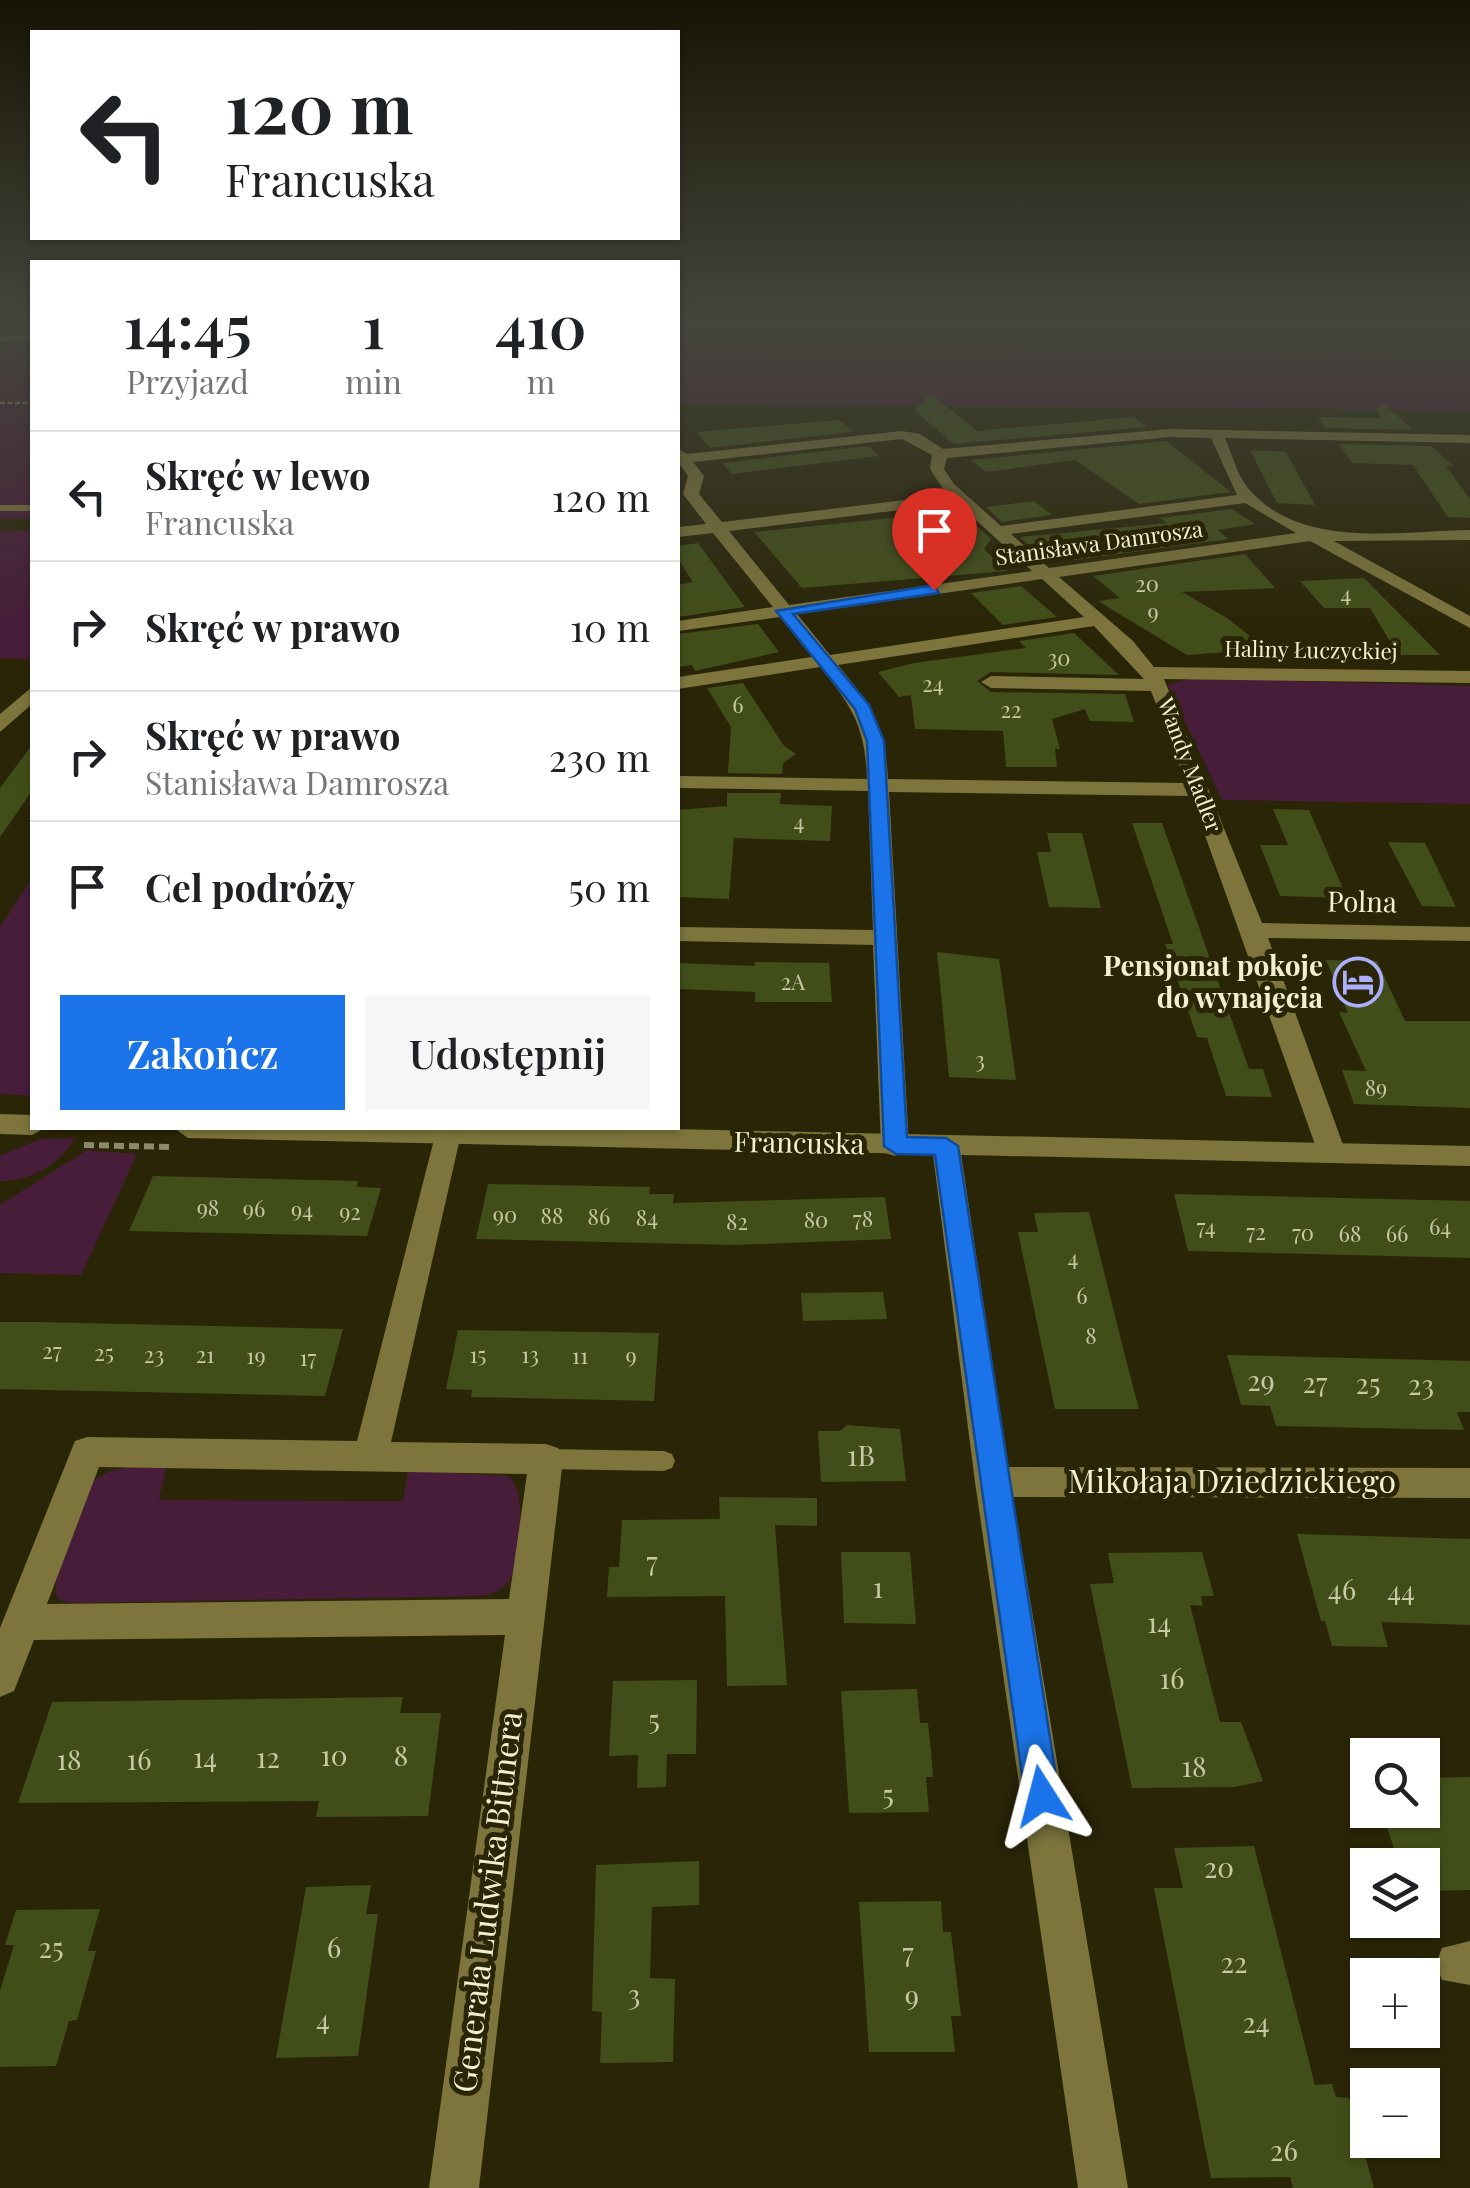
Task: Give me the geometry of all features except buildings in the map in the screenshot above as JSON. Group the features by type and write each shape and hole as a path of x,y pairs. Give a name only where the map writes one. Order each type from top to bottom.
{"street":[{"path":"680,456 902,434 915,437 940,454 1156,433 1464,439 1470,454"},
{"path":"1218,436 1247,498 1470,623"},
{"name":"Wandy Madler","path":"940,454 938,469 958,498 1098,620 1155,679 1253,930 1332,1152"},
{"path":"680,456 696,476 685,487 863,708 876,741 896,1146"},
{"path":"680,532 958,498"},
{"path":"997,531 1247,498"},
{"name":"Stanisława Damrosza","path":"680,626 1312,536 1470,535"},
{"path":"680,684 1098,620"},
{"name":"Haliny Łuczyckiej","path":"991,682 1470,678"},
{"path":"4,717 30,695"},
{"path":"680,782 1198,790"},
{"name":"Polna","path":"1253,930 1470,934"},
{"path":"680,934 884,938"},
{"path":"0,1124 30,1124"},
{"name":"Francuska","path":"334,1130 896,1146 1470,1156"},
{"path":"370,1455 447,1134"},
{"path":"946,1146 993,1482 1104,2188"},
{"path":"0,1678 88,1452 546,1459"},
{"name":"Generała Ludwika Bittnera","path":"454,2188 523,1616 546,1459"},
{"name":"Mikołaja Dziedzickiego","path":"993,1482 1470,1482"},
{"path":"22,1622 523,1616"}],"lane":[{"path":"0,508 30,508"},
{"path":"546,1459 664,1461"}],"shaded area":[{"path":"0,421 30,421 30,519 0,519"},
{"path":"0,531 30,531 30,659 0,658"},
{"path":"1192,678 1470,686 1470,804 1222,800 1168,685"},
{"path":"30,881 30,1096 0,1094 0,927"},
{"path":"75,1138 43,1170 0,1181 0,1156 41,1139"},
{"path":"87,1150 137,1154 81,1275 0,1273 0,1205"},
{"path":"126,1467 166,1467 159,1500 403,1501 408,1471 508,1476 514,1483 520,1510 517,1558 509,1581 482,1596 67,1603 57,1598 56,1587 74,1517 96,1479"}],"place":[{"name":"Pensjonat pokoje do wynajęcia","path":"1358,982"}],"route":[{"path":"934,590 783,611 863,708 876,741 896,1146 946,1146 1042,1796"}]}
